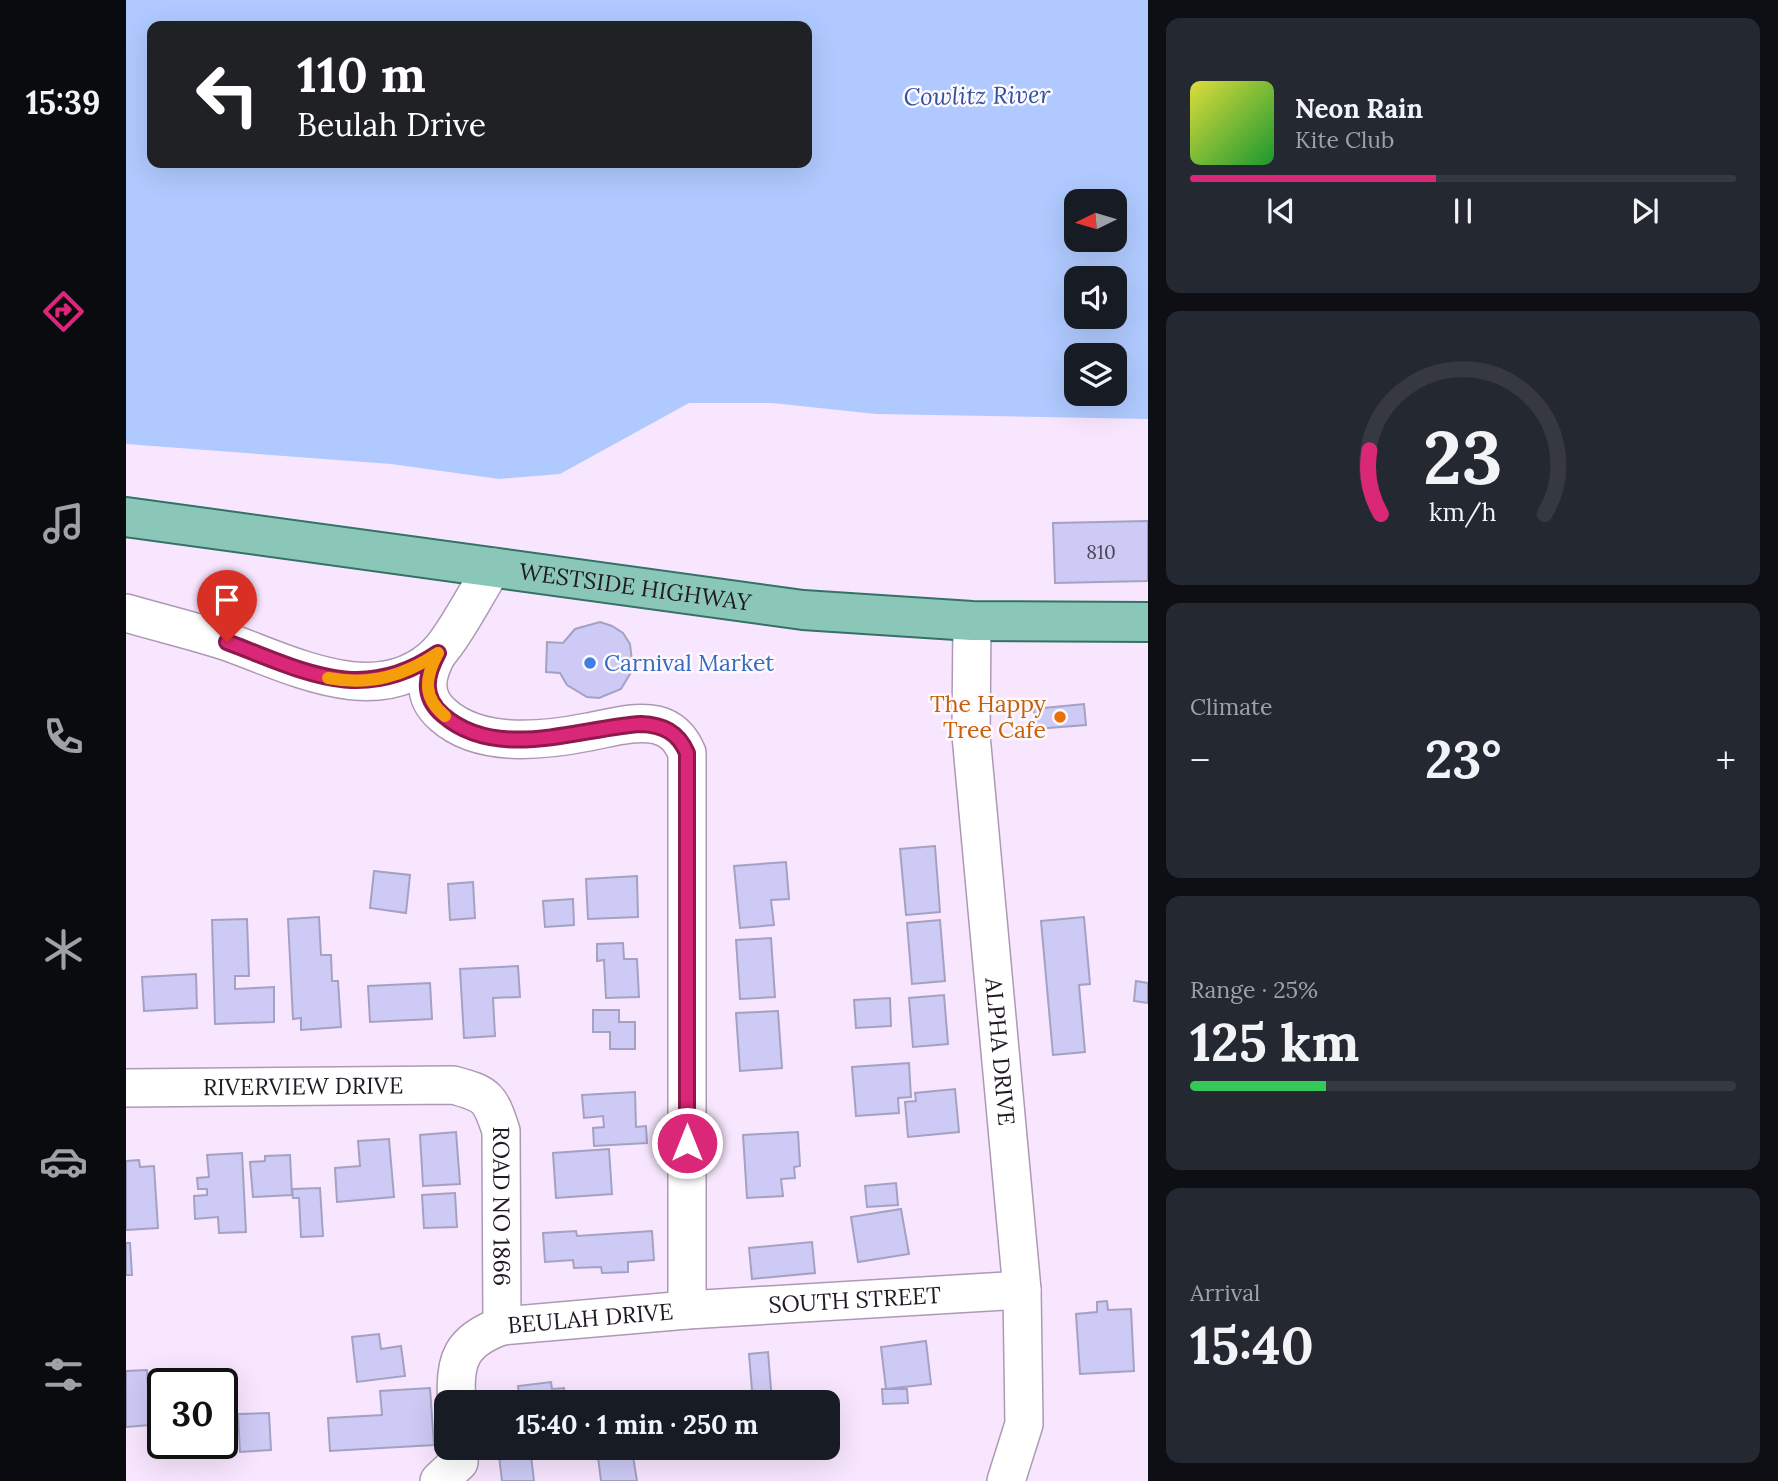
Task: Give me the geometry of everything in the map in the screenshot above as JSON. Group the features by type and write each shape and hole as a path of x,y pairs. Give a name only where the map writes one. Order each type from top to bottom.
{"main road":[{"name":"WESTSIDE HIGHWAY","path":"126,517 803,610 972,621 1148,622"}],"street":[{"path":"126,613 227,642 296,668 338,680 368,681 416,668 438,653 493,567"},
{"name":"ALPHA DRIVE","path":"972,621 972,749 1022,1290 1024,1424 1006,1481"},
{"name":"BEULAH DRIVE","path":"438,653 427,680 429,698 448,719 477,734 520,739 551,737 621,725 655,725 676,735 687,753 687,1310 502,1326 480,1334 461,1353 456,1390"},
{"name":"RIVERVIEW DRIVE","path":"126,1088 453,1085 480,1092"},
{"name":"ROAD NO 1866","path":"480,1092 492,1103 501,1131 502,1326"},
{"name":"SOUTH STREET","path":"687,1310 1022,1290"},
{"path":"439,1481 459,1460"}],"water":[{"name":"Cowlitz River","path":"126,0 1148,0 1148,419 876,414 772,403 689,403 560,474 499,479 391,464 126,444"}],"building":[{"path":"1148,521 1148,581 1055,583 1053,523"},
{"name":"Carnival Market","path":"600,622 623,633 630,644 633,669 621,689 599,698 587,697 567,685 560,673 546,672 547,642 563,643 575,629"},
{"name":"The Happy Tree Cafe","path":"1084,704 1086,725 1036,729 1034,709"},
{"path":"935,846 940,912 906,915 900,849"},
{"path":"786,862 789,899 771,900 774,925 740,928 734,866"},
{"path":"374,871 410,875 406,913 370,908"},
{"path":"637,876 638,917 588,919 586,879"},
{"path":"473,882 475,918 450,920 448,884"},
{"path":"573,899 574,925 545,927 543,901"},
{"path":"319,917 321,955 331,955 332,981 338,981 341,1027 301,1030 301,1018 293,1019 288,919"},
{"path":"1084,917 1090,984 1079,985 1085,1052 1053,1055 1041,921"},
{"path":"247,919 249,976 235,976 235,989 274,987 274,1022 215,1024 212,920"},
{"path":"940,920 945,981 912,984 907,923"},
{"path":"771,938 775,997 740,999 736,940"},
{"path":"623,943 624,959 637,959 639,997 606,998 604,960 597,961 597,944"},
{"path":"518,966 520,997 493,998 495,1036 464,1038 460,969"},
{"path":"196,974 197,1008 144,1011 142,977"},
{"path":"1136,981 1148,983 1148,1003 1134,1001"},
{"path":"430,983 432,1019 370,1022 368,986"},
{"path":"944,995 948,1044 913,1047 909,998"},
{"path":"890,998 891,1026 856,1028 854,1000"},
{"path":"593,1010 619,1010 619,1022 635,1022 635,1049 610,1049 610,1032 593,1032"},
{"path":"778,1011 782,1068 740,1071 736,1013"},
{"path":"909,1063 911,1097 898,1098 899,1113 856,1116 852,1067"},
{"path":"955,1089 959,1132 908,1137 905,1102 916,1101 915,1093"},
{"path":"635,1092 636,1127 646,1126 647,1143 594,1146 593,1128 604,1127 603,1116 584,1118 582,1095"},
{"path":"456,1132 460,1184 423,1186 420,1135"},
{"path":"798,1132 800,1166 794,1167 795,1178 781,1179 783,1196 747,1198 743,1135"},
{"path":"389,1139 394,1197 337,1202 335,1168 360,1166 358,1141"},
{"path":"609,1149 612,1194 556,1198 553,1153"},
{"path":"242,1153 246,1232 219,1233 218,1217 195,1219 194,1196 207,1195 207,1189 198,1189 197,1178 209,1177 207,1155"},
{"path":"290,1155 292,1195 253,1197 250,1162 265,1161 265,1156"},
{"path":"139,1160 140,1167 154,1166 158,1228 126,1230 126,1161"},
{"path":"896,1183 898,1205 867,1207 865,1186"},
{"path":"320,1188 323,1236 301,1237 299,1198 293,1198 292,1189"},
{"path":"455,1193 457,1227 424,1228 422,1195"},
{"path":"901,1209 909,1254 858,1262 851,1217"},
{"path":"576,1231 577,1236 652,1231 654,1260 628,1262 628,1272 602,1273 601,1267 574,1268 573,1260 545,1262 543,1233"},
{"path":"812,1242 815,1273 752,1279 749,1248"},
{"path":"126,1243 130,1243 132,1275 126,1275"},
{"path":"1107,1301 1108,1310 1131,1309 1134,1371 1080,1374 1076,1314 1097,1312 1097,1302"},
{"path":"379,1334 381,1349 401,1346 405,1376 357,1382 352,1337"},
{"path":"926,1341 931,1384 886,1389 881,1347"},
{"path":"768,1352 771,1390 752,1390 749,1354"},
{"path":"147,1370 147,1425 126,1427 126,1371"},
{"path":"551,1382 552,1389 564,1390 518,1390 518,1386"},
{"path":"430,1388 434,1445 330,1451 328,1418 382,1415 380,1391"},
{"path":"882,1389 907,1389 908,1403 883,1404"},
{"path":"269,1413 271,1450 240,1452 238,1414"},
{"path":"500,1460 532,1460 534,1481 502,1481"},
{"path":"598,1460 634,1460 637,1481 601,1481"}],"slow traffic":[{"path":"328,678 353,682 383,679 406,673 438,653 430,669 427,688 429,698 436,709 445,716"}],"place":[{"name":"Carnival Market","path":"590,663"},
{"name":"The Happy Tree Cafe","path":"1060,717"}],"route":[{"path":"227,642 318,676 353,682 406,673 438,653 427,680 429,698 436,709 448,719 477,734 520,739 580,734 621,725 641,724 668,729 676,735 687,753 687,1143"}]}
